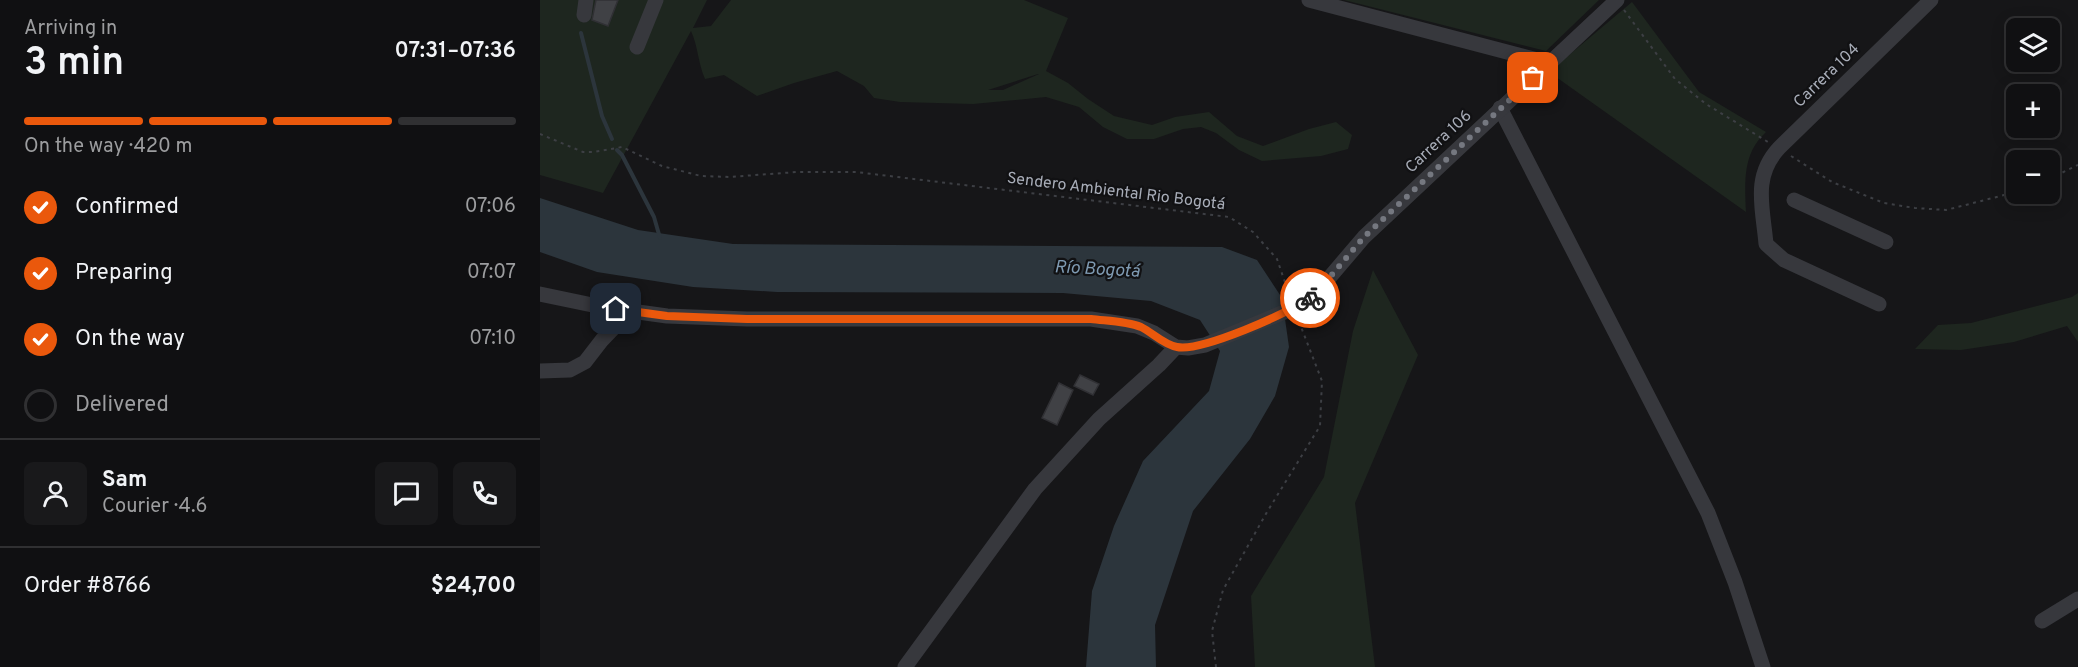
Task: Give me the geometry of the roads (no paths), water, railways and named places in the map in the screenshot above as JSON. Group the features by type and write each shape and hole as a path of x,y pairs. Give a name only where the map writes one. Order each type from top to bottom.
{"street":[{"path":"637,47 656,0"},
{"path":"1309,0 1549,63"},
{"name":"Carrera 106","path":"1176,347 1188,348 1205,345 1291,310 1318,291 1364,237 1617,0"},
{"name":"Carrera 104","path":"1880,304 1784,260 1766,244 1761,186 1768,160 1931,0"},
{"path":"1500,108 1708,513 1735,582 1763,667"},
{"path":"1794,200 1886,242"},
{"path":"540,294 602,307 667,316 747,319 1091,319 1137,326 1154,333 1176,347 1099,419 1035,489 905,667"},
{"path":"540,371 570,370 585,362 630,310"},
{"path":"2042,621 2078,599"}],"water":[{"name":"Río Bogotá","path":"540,198 638,230 733,244 1222,247 1257,260 1282,298 1289,347 1275,396 1250,439 1193,511 1155,625 1156,667 1086,667 1092,591 1114,526 1143,461 1209,391 1220,351 1200,320 1151,301 1063,293 777,292 693,287 597,272 540,252"}],"waterway":[{"path":"581,33 602,116 612,139"},
{"path":"617,150 622,155 654,217 660,238"}]}
